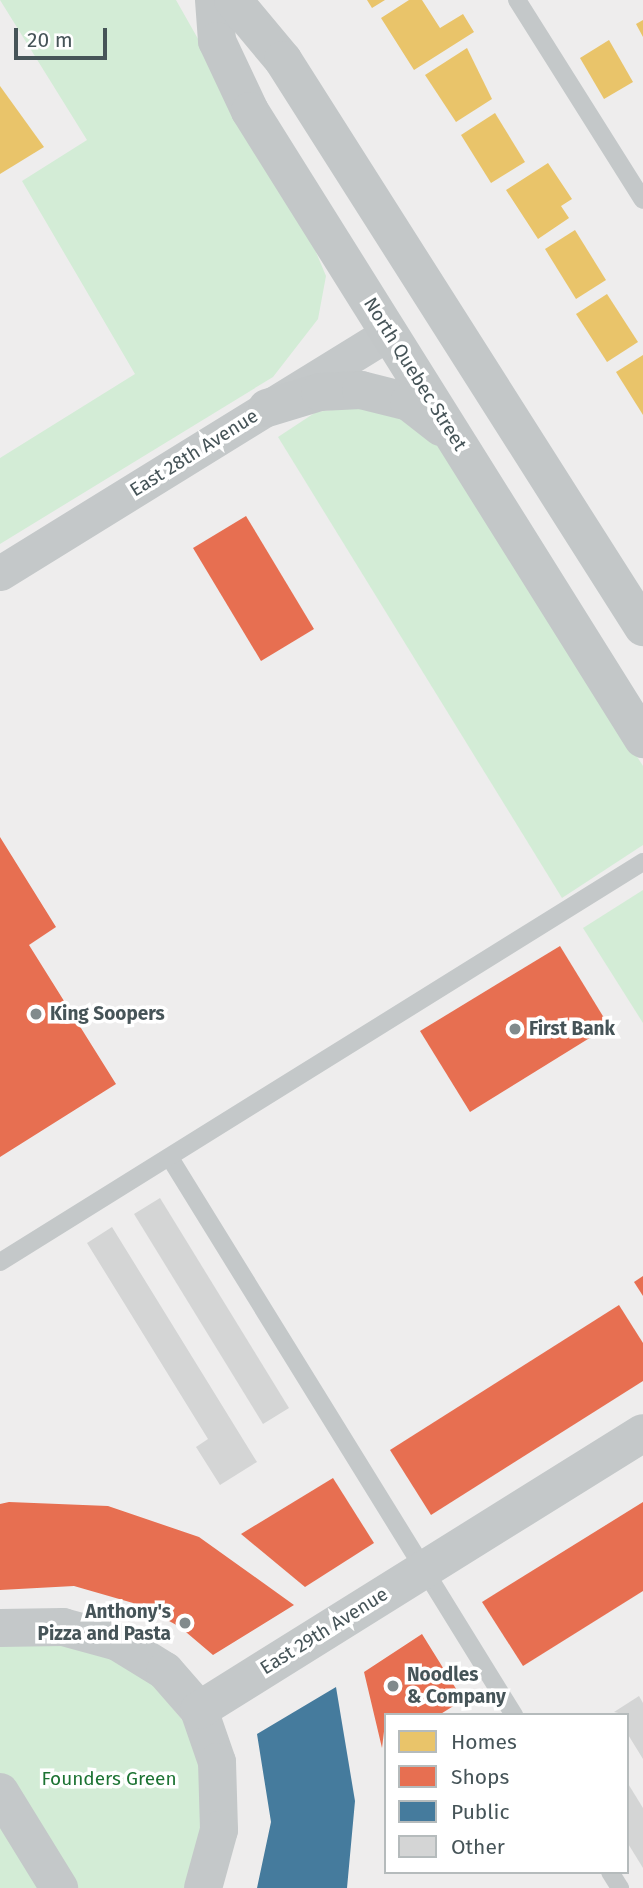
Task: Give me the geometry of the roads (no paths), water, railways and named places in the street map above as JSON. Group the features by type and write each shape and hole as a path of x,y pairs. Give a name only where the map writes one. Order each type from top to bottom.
{"main road":[{"name":"North Quebec Street","path":"214,0 217,41 237,86 643,738"},
{"path":"233,0 283,60 643,627"},
{"path":"389,333 405,328 428,335 483,374"},
{"path":"267,408 320,391 393,396 429,416 474,468"}],"street":[{"name":"East 28th Avenue","path":"0,573 389,333"},
{"name":"East 29th Avenue","path":"199,1710 643,1433"},
{"path":"0,1628 63,1627 118,1642 164,1671 199,1710 217,1762 219,1830 203,1888"},
{"path":"0,1792 59,1888"}],"lane":[{"path":"517,0 643,200"},
{"path":"0,1262 643,862"},
{"path":"170,1158 513,1713"}],"place":[{"name":"King Soopers","path":"36,1014"},
{"name":"First Bank","path":"515,1029"},
{"name":"Anthony's Pizza and Pasta","path":"185,1623"},
{"name":"Noodles & Company","path":"393,1686"}],"park label":[{"name":"Founders Green","path":"109,1779"}]}
